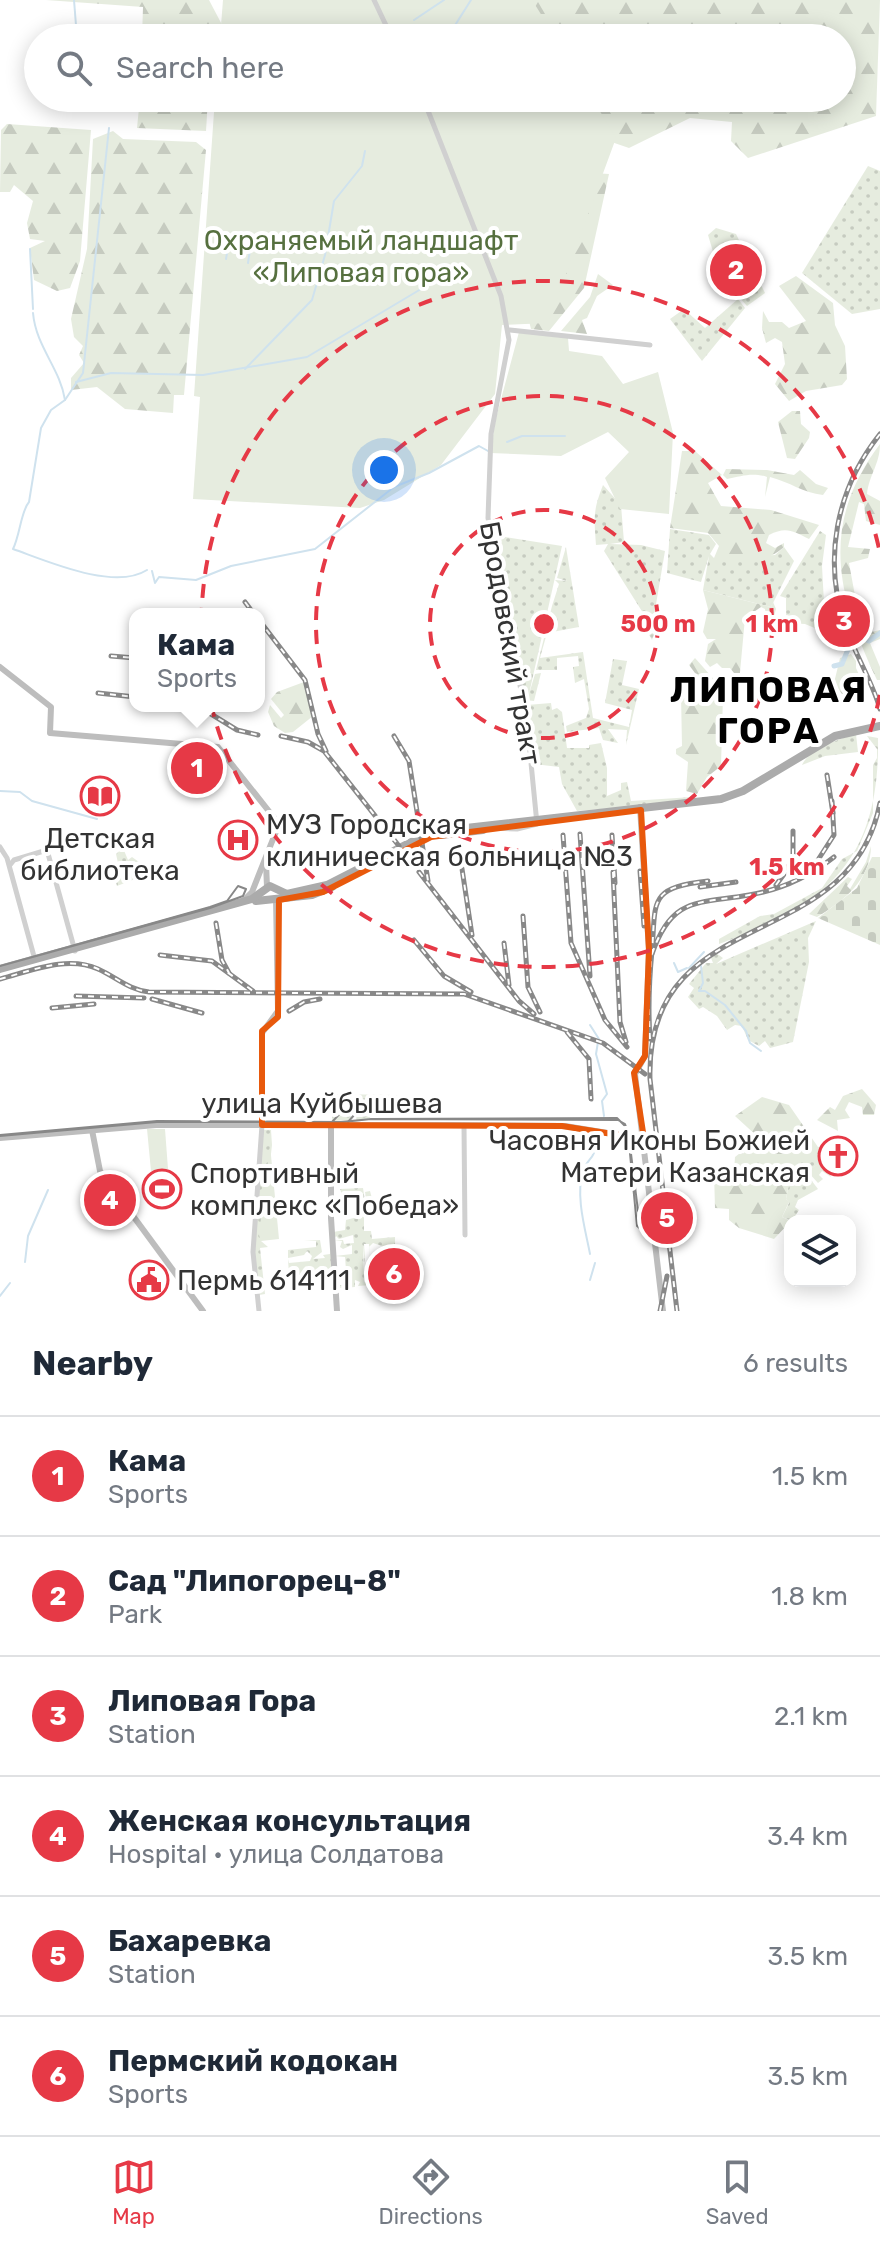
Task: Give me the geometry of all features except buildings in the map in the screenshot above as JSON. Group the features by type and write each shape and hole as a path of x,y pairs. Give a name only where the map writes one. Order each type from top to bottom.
{"main road":[{"path":"0,667 51,707 50,733 218,747 279,824 266,863 250,896 240,902"},
{"path":"0,971 253,902 271,893 287,897 328,887 424,836 730,801 836,739 880,728"},
{"path":"468,830 640,809"},
{"path":"640,809 649,950 646,1053 635,1074 663,1311"},
{"path":"262,1125 262,1031 278,1011 271,893 266,863"},
{"path":"75,950 271,893 287,894 328,887"},
{"name":"улица Куйбышева","path":"0,1138 156,1125 464,1125 569,1126 644,1139"},
{"path":"331,1125 331,1227 337,1311"},
{"path":"92,1130 100,1171 203,1311"}],"street":[{"path":"374,0 385,24"},
{"name":"Бродовский тракт","path":"429,112 497,286 510,330 491,434 488,518 527,722 535,822"},
{"path":"510,330 650,345"},
{"path":"0,847 11,863 35,961"},
{"path":"11,863 47,850 75,950"},
{"path":"259,1311 253,1252 262,1125"},
{"path":"464,1125 465,1235"}],"highlighted area":[{"path":"641,810 649,950 645,1056 634,1073 644,1139 562,1126 262,1125 262,1031 278,1017 279,900 323,892 431,837"}],"green space":[{"path":"46,0 209,0 222,24 142,24 143,7"},
{"path":"223,0 532,0 547,24 221,24"},
{"path":"381,0 880,0 876,116 748,158 731,141 732,122 690,118 629,148 524,112 856,112 856,24 402,24"},
{"path":"139,112 207,112 206,131 137,128"},
{"name":"Охраняемый ландшафт «Липовая гора»","path":"214,112 600,112 616,138 548,323 502,325 495,394 441,465 384,500 360,508 193,499 200,397 194,396"},
{"path":"7,124 91,130 80,261 70,288 57,291 34,280 30,248 45,241 30,239 27,223 33,201 14,185 10,192 0,192 1,130"},
{"path":"113,131 123,139 196,142 206,150 184,395 174,395 173,413 125,409 97,387 71,390 71,378 84,363 79,355 83,346 74,337 71,319 87,249 93,139"},
{"path":"456,164 609,174 584,288 549,331 531,329 526,309"},
{"path":"868,166 880,171 880,309 852,314 802,273"},
{"path":"716,228 736,234 765,293 747,306 720,275 708,235"},
{"path":"598,274 613,285 597,296 587,318 582,320 587,334 561,331 590,297"},
{"path":"796,276 833,303 835,325 845,346 847,379 842,385 806,391 789,401 775,384 785,364 782,342 775,338 766,343 762,328 763,311 769,322 782,322 789,328 806,321 779,286"},
{"path":"738,299 745,308 702,361 670,319 684,309 705,328"},
{"path":"519,332 568,338 569,351 602,356 623,384 658,372 673,433 669,514 620,509 605,478 629,452 608,432 561,456 490,453"},
{"path":"792,411 800,411 801,424 810,432 795,459 787,458 778,422"},
{"path":"880,444 867,494 880,501 880,525 866,521 864,504 859,502 848,547 870,549 868,558 849,563 862,634 880,630 880,639 870,643 880,667 880,680 877,680 852,620 841,562 842,533 848,504 860,474"},
{"path":"682,451 695,451 722,475 708,483 721,506 771,510 819,525 809,539 789,531 769,535 766,543 775,548 784,543 784,547 759,560 714,558 719,546 708,533 670,528"},
{"path":"726,469 767,470 794,475 800,470 816,484 828,488 823,495 816,494 770,477 765,497 767,477 752,475 727,479 723,475"},
{"path":"603,485 621,505 624,542 610,544 641,545 665,551 654,616 665,621 670,630 665,631 658,623 652,640 648,633 650,624 604,551 608,544 596,545 595,514"},
{"path":"492,521 499,536 562,546 529,694 535,674 541,673 534,701 525,700"},
{"path":"670,529 709,535 716,544 710,554 714,558 775,555 784,547 794,561 771,607 703,590 709,556 701,582 667,573"},
{"path":"820,531 826,535 822,566 825,622 817,629 805,624 786,623 786,598 780,596"},
{"path":"566,547 579,627 547,633 540,658 583,652 593,718 629,727 632,710 605,703 613,659 627,661 622,685 639,689 626,745 627,730 608,729 618,743 603,740 599,728 567,732 566,726 586,718 589,709 584,679 575,683 573,667 579,666 578,656 557,658 557,670 536,670 559,584 555,580 567,581 557,578"},
{"path":"703,590 771,607 773,602 776,609 772,624 767,622 765,609 761,607 745,618 739,683 733,684 734,673 730,668 722,668 717,663 710,667 705,661 708,644 716,639 707,639 703,632 708,609"},
{"path":"851,654 867,692 860,694 850,689 848,694 842,694 834,683 840,658"},
{"path":"695,658 719,685 723,695 721,766 707,777 697,794 686,791 688,762 676,754 676,749 682,746 681,695 695,683 695,673 689,665"},
{"path":"304,682 313,716 293,732 285,733 274,726 268,712 270,705 281,718 284,715 271,699 277,692"},
{"path":"551,703 552,710 557,708 562,712 567,748 589,748 589,745 601,743 607,768 607,796 621,790 621,783 627,782 631,801 692,797 694,801 577,811 562,784 559,767 534,764 527,705"},
{"path":"856,734 858,752 825,756 802,765 818,749"},
{"path":"867,736 878,738 876,781 873,797 873,765 877,749"},
{"path":"873,797 873,813 857,851 853,853 869,817"},
{"path":"871,846 866,869 854,888 817,917 809,914 848,877 852,879 847,886 850,889 866,862"},
{"path":"123,848 128,860 132,857 153,872 117,886 113,871 115,876 120,872 116,854"},
{"path":"853,853 840,872 817,894 790,913 719,944 719,939 760,916 774,914 822,888 842,859"},
{"path":"872,857 880,857 880,945 818,918 857,888"},
{"path":"816,921 808,938 809,962 793,1042 770,1048 765,1041 759,1046 748,1040 742,1026 735,1025 727,1030 717,1016 703,1007 699,1009 688,997 694,988 689,984 706,963 713,963 711,958 716,953 723,958 716,964"},
{"path":"862,1089 876,1105 874,1115 863,1115 862,1107 849,1102 845,1110 850,1118 837,1120 838,1131 817,1120 830,1107 835,1110 843,1096"},
{"path":"333,1094 395,1095 400,1097 400,1103 391,1104 400,1107 400,1114 371,1114 370,1118 356,1121 357,1113 347,1106 340,1113 351,1109 351,1120 332,1121 333,1104 358,1103 332,1103"},
{"path":"762,1097 789,1105 818,1147 831,1144 840,1150 855,1151 844,1162 832,1160 827,1167 831,1177 822,1171 819,1175 823,1179 818,1183 807,1171 820,1163 817,1159 792,1168 786,1199 789,1202 782,1217 784,1228 774,1239 739,1228 729,1220 729,1209 715,1208 714,1172 726,1175 734,1171 735,1157 759,1138 735,1116"},
{"path":"147,1129 165,1129 168,1169 151,1171"},
{"path":"263,1130 271,1130 272,1145 261,1241 268,1247 260,1248 265,1294 259,1295 254,1249"},
{"path":"270,1145 279,1239 261,1241 259,1235"},
{"path":"817,1158 821,1163 805,1172 818,1189 798,1200 795,1207 799,1210 796,1215 784,1215 784,1218 782,1217 789,1203 786,1199 792,1168"},
{"path":"363,1188 366,1208 369,1211 374,1208 368,1207 365,1192 370,1191 375,1210 364,1212 364,1231 371,1231 372,1239 395,1237 395,1246 403,1257 401,1264 392,1263 397,1268 398,1282 392,1283 397,1278 396,1270 373,1274 372,1262 390,1261 379,1259 382,1246 373,1243 369,1247 369,1244 364,1244 366,1276 371,1278 366,1279 363,1244 364,1282 371,1285 358,1286 360,1282 355,1280 355,1287 338,1288 337,1278 339,1285 346,1285 344,1275 337,1276 337,1272 346,1270 345,1257 335,1256 352,1254 352,1245 343,1249 340,1247 342,1241 334,1240 343,1240 344,1244 354,1243 353,1235 339,1239 336,1236 334,1239 333,1232 345,1230 346,1220 361,1216 355,1197 348,1199 350,1210 337,1211 337,1199 340,1208 346,1207 340,1189"},
{"path":"320,1240 322,1252 313,1259 325,1258 323,1255 330,1254 331,1247 333,1281 330,1281 331,1271 326,1274 326,1280 325,1272 312,1274 315,1282 305,1281 312,1280 310,1275 289,1275 288,1259 289,1263 310,1261 312,1256 307,1251 304,1255 288,1258 288,1250 316,1247 316,1241 304,1241"}],"waterway":[{"path":"74,0 76,24"},
{"path":"414,20 444,0"},
{"path":"456,24 471,0"},
{"path":"109,128 83,373 65,400 51,410 41,428 29,502 13,549 99,576 133,576 147,570"},
{"path":"245,369 312,300 325,255 334,201 362,166 365,151"},
{"path":"30,249 33,309"},
{"path":"248,263 250,250"},
{"path":"226,259 227,253"},
{"path":"76,382 111,373 203,375 307,357 421,289"},
{"path":"33,313 65,400"},
{"path":"507,442 522,436 565,436"},
{"path":"152,571 155,583 159,577 196,580 231,566 315,549 394,487 429,473 479,446 488,451"},
{"path":"854,641 859,636 869,641 880,633"},
{"path":"834,666 842,664 851,642"},
{"path":"0,791 20,792 32,801 97,819"},
{"path":"689,968 704,952"},
{"path":"674,963 678,972 687,968"},
{"path":"701,966 703,983 699,991 705,991 725,1005 746,1031 750,1043 761,1051"},
{"path":"590,1025 599,1039"},
{"path":"598,1042 596,1054 607,1094 602,1101 604,1116"},
{"path":"590,1254 580,1192 583,1172 595,1151 596,1138"},
{"path":"25,1262 28,1236 48,1190"},
{"path":"590,1280 595,1263"},
{"path":"0,1296 10,1283"}],"tram line":[{"path":"238,886 246,889 243,896 210,908 0,966 210,907 227,901 238,886"},
{"path":"332,1122 347,1106 355,1114 348,1122"},
{"path":"0,1135 157,1121 341,1122 371,1119 617,1118 628,1129 638,1211 648,1225 642,1230 637,1226 628,1133 625,1124 618,1120 371,1119 343,1122 157,1122 0,1136"}],"railway":[{"path":"880,434 853,478 838,526 835,552 835,577 846,628 880,709"},
{"path":"245,602 250,608"},
{"path":"265,628 305,680 318,734 326,751"},
{"path":"111,656 129,658"},
{"path":"98,693 129,696"},
{"path":"208,712 237,730 258,735"},
{"path":"281,736 308,742 324,751 399,846"},
{"path":"394,736 409,761 428,881"},
{"path":"827,775 833,813"},
{"path":"816,863 834,835 832,801"},
{"path":"677,1311 650,1079 657,1022 680,982 713,954 793,911 831,886 861,852 880,803"},
{"path":"776,885 793,862 793,831"},
{"path":"580,834 590,976"},
{"path":"563,835 571,943 605,1020 627,1047"},
{"path":"612,835 615,883"},
{"path":"459,849 472,935"},
{"path":"652,954 668,922 689,906 772,890 805,876 834,857"},
{"path":"640,871 644,926"},
{"path":"419,872 519,1001 534,1014"},
{"path":"613,872 620,1022 626,1042"},
{"path":"650,1039 650,984 656,908 665,893 674,888 708,881"},
{"path":"700,887 736,882"},
{"path":"523,916 528,987 540,1012"},
{"path":"216,923 222,960 229,973"},
{"path":"414,940 444,976 471,992"},
{"path":"504,943 509,985"},
{"path":"160,955 212,961 253,991"},
{"path":"0,979 49,966 74,964 98,969 129,986 149,992 464,994 603,1043 645,1074"},
{"path":"76,996 144,998"},
{"path":"152,999 202,1013"},
{"path":"289,1011 304,1002 320,999"},
{"path":"52,1008 94,1004"},
{"path":"567,1032 589,1059 591,1099"},
{"path":"660,1311 667,1276"}],"place":[{"name":"Сад \"Липогорец-8\"","path":"736,270"},
{"name":"Липовая Гора","path":"844,621"},
{"name":"Кама","path":"197,768"},
{"name":"Детская библиотека","path":"100,796"},
{"name":"МУЗ Городская клиническая больница №3","path":"238,840"},
{"name":"Часовня Иконы Божией Матери Казанская","path":"838,1156"},
{"name":"Спортивный комплекс «Победа»","path":"162,1189"},
{"name":"Женская консультация","path":"110,1200"},
{"name":"Бахаревка","path":"667,1218"},
{"name":"Пермский кодокан","path":"394,1274"},
{"name":"Пермь 614111","path":"149,1280"}],"district":[{"name":"ЛИПОВАЯ ГОРА","path":"769,710"}]}
